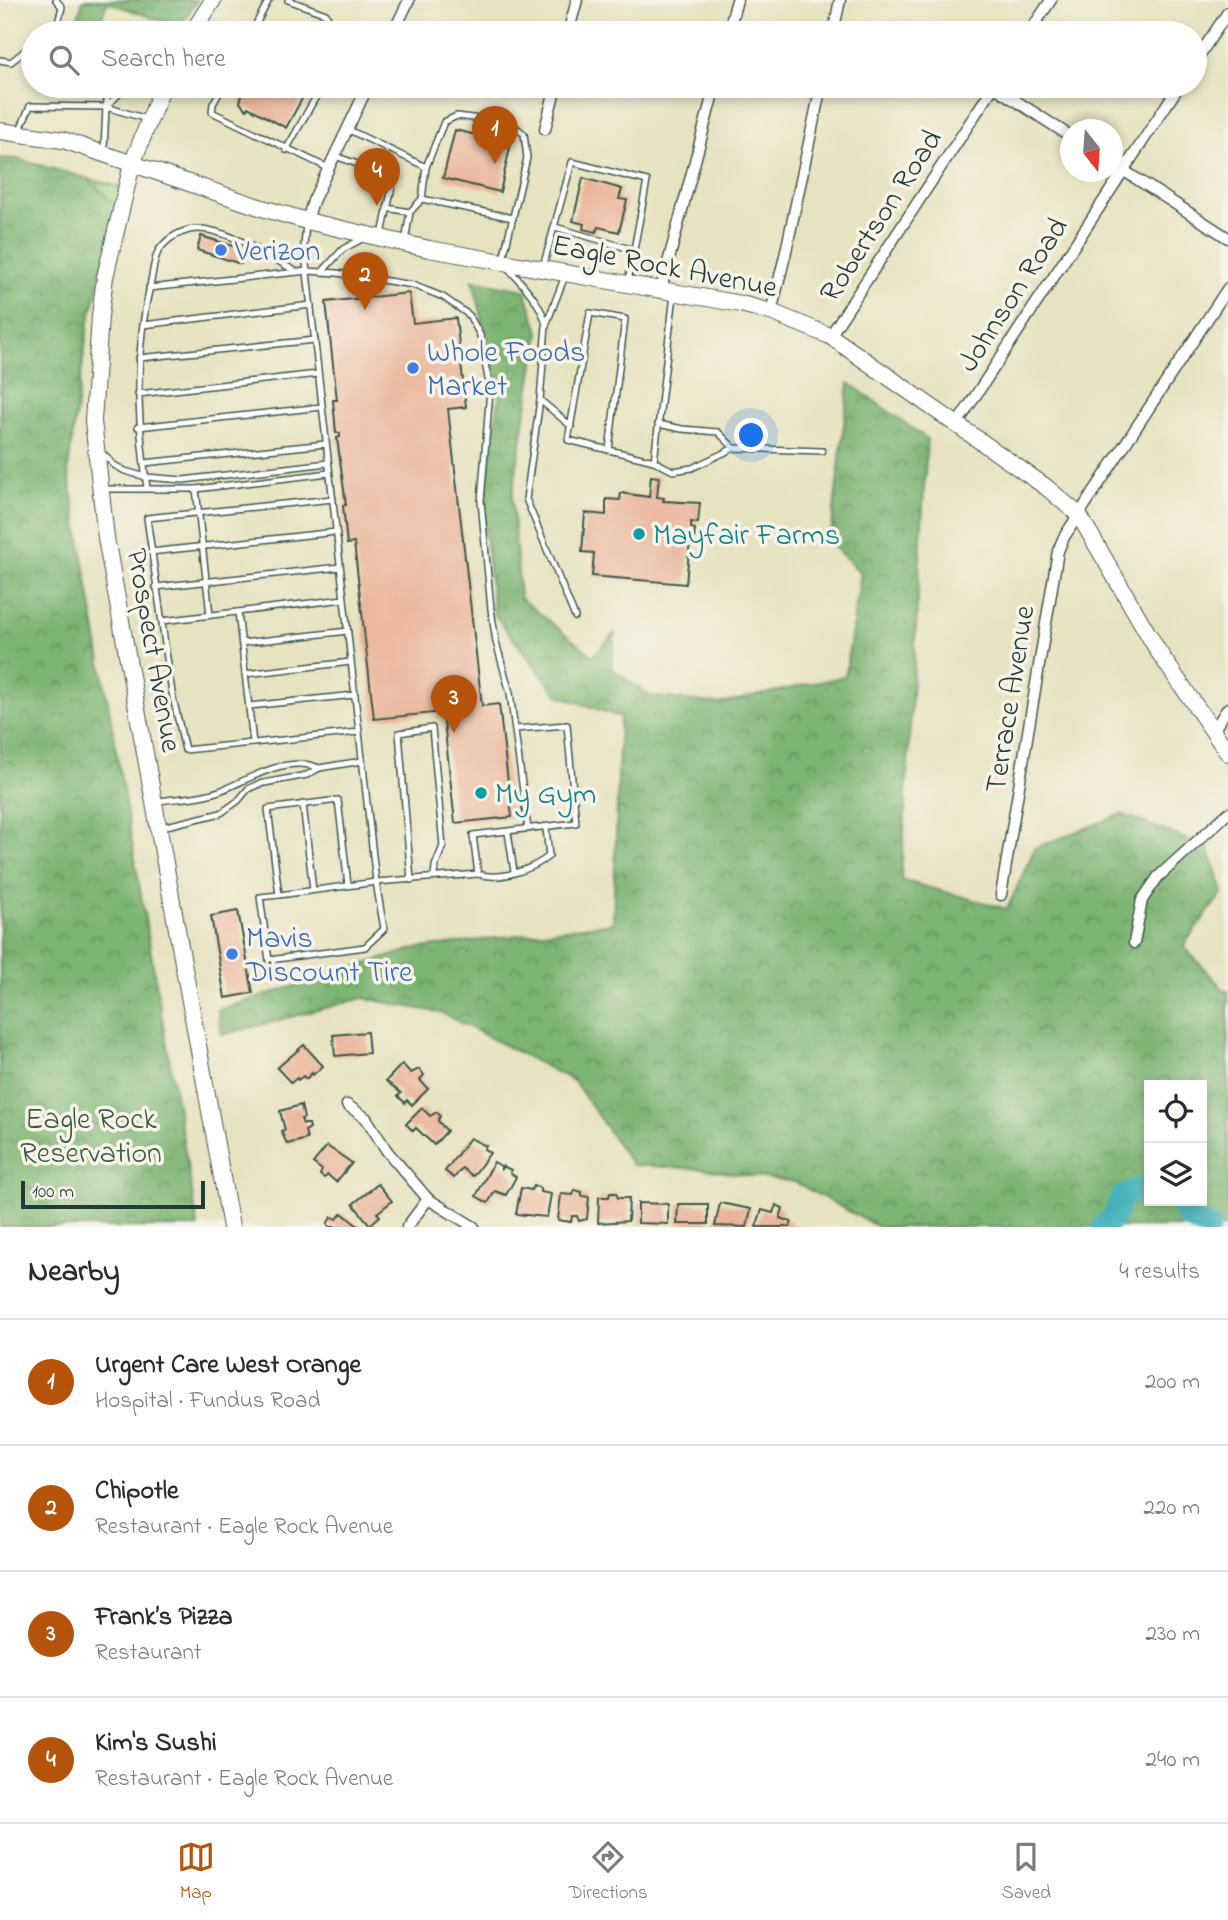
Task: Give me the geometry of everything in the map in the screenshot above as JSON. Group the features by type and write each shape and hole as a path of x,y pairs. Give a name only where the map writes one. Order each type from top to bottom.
{"main road":[{"path":"200,21 213,0"},
{"name":"Prospect Avenue","path":"158,98 132,164 102,297 93,397 94,446 106,538 231,1227"},
{"name":"Eagle Rock Avenue","path":"0,131 63,141 262,208 307,220 502,262 741,304 771,312 830,336 1046,487 1079,515 1158,651 1228,753"}],"street":[{"path":"399,21 409,0"},
{"path":"571,21 577,0"},
{"path":"731,21 737,0"},
{"path":"836,21 840,0"},
{"path":"1037,21 1051,0"},
{"path":"1207,44 1228,12"},
{"path":"307,220 362,98"},
{"path":"545,129 553,98"},
{"path":"668,291 712,98"},
{"path":"771,312 818,98"},
{"name":"Robertson Road","path":"830,336 985,98"},
{"path":"1011,98 1060,130"},
{"name":"Johnson Road","path":"1123,170 1171,98"},
{"path":"1123,170 1228,238"},
{"name":"Johnson Road","path":"957,424 1115,182"},
{"name":"Terrace Avenue","path":"1001,895 1058,551 1064,537 1228,288"},
{"path":"1213,731 1228,708"},
{"path":"1134,943 1142,900 1158,877 1228,813"},
{"path":"347,1105 366,1118 387,1151 428,1199 474,1227"},
{"path":"407,1227 428,1199"}],"lane":[{"path":"56,0 62,7 58,21"},
{"path":"258,21 269,0"},
{"path":"288,0 326,14 330,21"},
{"path":"0,60 11,62 21,54"},
{"path":"103,155 107,98"},
{"path":"106,107 116,98"},
{"path":"216,98 212,113 329,168"},
{"path":"286,150 315,98"},
{"path":"19,132 30,106 106,107 148,120"},
{"path":"405,243 410,212 422,199 426,167 444,122 457,116 511,123 524,134 527,158 502,262 536,302 546,325"},
{"path":"347,129 426,167"},
{"path":"322,272 343,249 375,236 387,208 394,177 335,156"},
{"path":"542,269 572,162 647,181 628,284"},
{"path":"422,199 513,218"},
{"path":"387,208 410,212"},
{"path":"307,220 304,246 314,340 376,882 384,929 365,947 269,960 260,897 376,882 478,874 488,878 514,872 537,866 549,856 545,828"},
{"path":"555,228 634,250"},
{"path":"147,488 138,427 139,358 149,288 158,251 173,236 191,229 211,229 257,249 297,272"},
{"path":"149,288 307,271 322,272 413,285 443,297 469,314 480,335 490,390 481,501 483,528 491,609 496,642 510,692 528,829"},
{"path":"566,273 546,325 540,400 526,499 575,617"},
{"path":"654,461 668,291"},
{"path":"143,326 311,304"},
{"path":"609,450 625,319 590,313 568,440 654,461 673,471 692,468 734,448 822,451"},
{"path":"139,358 314,340"},
{"path":"138,394 318,374"},
{"path":"540,400 570,426"},
{"path":"138,427 322,407"},
{"path":"658,424 718,432 734,448"},
{"path":"144,463 326,444"},
{"path":"94,446 114,465 146,477 183,480 328,463"},
{"path":"99,489 196,489 330,473"},
{"path":"196,489 210,615"},
{"path":"332,499 147,518 150,552 172,693 185,750 359,732"},
{"path":"150,552 336,532"},
{"path":"156,587 340,568"},
{"path":"162,621 344,599"},
{"path":"238,612 253,743"},
{"path":"242,643 348,631"},
{"path":"245,674 351,662"},
{"path":"249,706 355,695"},
{"path":"478,874 473,835 576,823 567,725 515,729"},
{"path":"411,880 399,733 432,728 443,846 435,866 434,877"},
{"path":"159,827 221,813 239,801 248,789 259,784 307,775 319,768 362,761"},
{"path":"154,802 221,790 265,770 309,763 319,768"},
{"path":"279,895 268,809 303,804 338,800 348,886"},
{"path":"303,804 313,890"},
{"path":"508,832 514,872"}],"green space":[{"path":"83,0 197,0 184,21 162,21 107,2 101,21 77,21"},
{"name":"Eagle Rock Reservation","path":"0,158 17,159 126,189 88,324 68,470 198,1227 0,1227"},
{"path":"88,179 126,189 119,213 105,194"},
{"path":"473,280 525,290 539,332 512,497 520,598 593,656 615,633 611,668 650,696 719,704 845,676 861,573 830,543 849,383 927,439 901,880 1007,909 1035,848 1122,814 1208,848 1223,892 1183,946 1224,990 1228,991 1228,1227 878,1227 795,1182 703,1169 632,1165 574,1081 442,1013 363,998 222,1035 218,1010 413,949 613,923 620,717 558,695 494,614 482,507 500,394"}],"building":[{"path":"241,98 302,98 286,128 248,107 247,110 240,103"},
{"path":"455,130 511,143 500,192 443,178"},
{"path":"583,178 622,189 619,199 627,200 619,232 598,227 596,232 583,229 584,224 573,221"},
{"name":"Verizon","path":"201,236 245,250 241,264 197,250"},
{"path":"409,293 413,323 456,318 466,407 448,409 482,706 499,704 512,817 455,823 443,712 374,719 354,543 347,544 343,505 346,505 337,438 340,433 336,433 333,400 337,400 326,302"},
{"name":"Mayfair Farms","path":"651,476 659,477 657,497 664,498 663,501 700,503 698,523 691,522 691,528 695,529 694,540 690,540 686,584 592,576 594,553 582,552 585,513 606,515 606,499 620,500 621,493 649,497"},
{"name":"Mavis Discount Tire","path":"238,911 253,993 225,998 211,916"},
{"path":"367,1032 369,1053 335,1056 333,1035"},
{"path":"304,1045 323,1066 306,1079 303,1076 291,1083 277,1068"},
{"path":"402,1064 411,1073 419,1069 424,1075 420,1080 428,1089 412,1105 407,1100 405,1103 398,1096 401,1093 386,1081"},
{"path":"301,1105 304,1118 301,1119 303,1124 309,1124 310,1128 305,1131 307,1139 287,1144 281,1131 285,1130 280,1111"},
{"path":"422,1108 430,1116 437,1112 440,1116 438,1121 447,1131 434,1145 416,1128 413,1131 406,1124"},
{"path":"470,1138 486,1146 484,1149 490,1153 473,1176 462,1168 454,1178 445,1171"},
{"path":"327,1146 352,1163 336,1182 328,1175 324,1178 320,1175 322,1170 313,1163"},
{"path":"494,1162 501,1166 501,1169 503,1166 511,1170 510,1173 516,1177 506,1195 495,1191 488,1203 476,1196"},
{"path":"378,1184 392,1201 377,1213 380,1216 370,1225 353,1204"},
{"path":"534,1186 540,1188 540,1192 551,1194 547,1217 516,1214 521,1188 531,1190"},
{"path":"575,1190 582,1192 582,1196 589,1197 587,1219 579,1221 577,1216 572,1216 571,1222 558,1220 561,1194 573,1195"},
{"path":"610,1193 616,1193 618,1198 629,1198 628,1221 598,1223 599,1197 609,1197"},
{"path":"638,1203 668,1204 668,1224 638,1223"},
{"path":"720,1203 751,1209 747,1227 715,1226"},
{"path":"678,1204 708,1204 708,1224 677,1224"},
{"path":"776,1205 783,1208 780,1218 792,1222 790,1227 756,1227 762,1210 773,1213"},
{"path":"342,1213 359,1227 328,1225 332,1217 337,1219"}],"waterway":[{"path":"1103,1227 1113,1218 1122,1197 1144,1189"},
{"path":"1182,1206 1190,1218 1209,1227"}],"place":[{"name":"Urgent Care West Orange","path":"495,164"},
{"name":"Kim's Sushi","path":"377,206"},
{"name":"Verizon","path":"221,250"},
{"name":"Chipotle","path":"365,310"},
{"name":"Whole Foods Market","path":"413,368"},
{"name":"Mayfair Farms","path":"639,534"},
{"name":"Frank’s Pizza","path":"454,733"},
{"name":"My Gym","path":"481,793"},
{"name":"Mavis Discount Tire","path":"232,954"}]}
